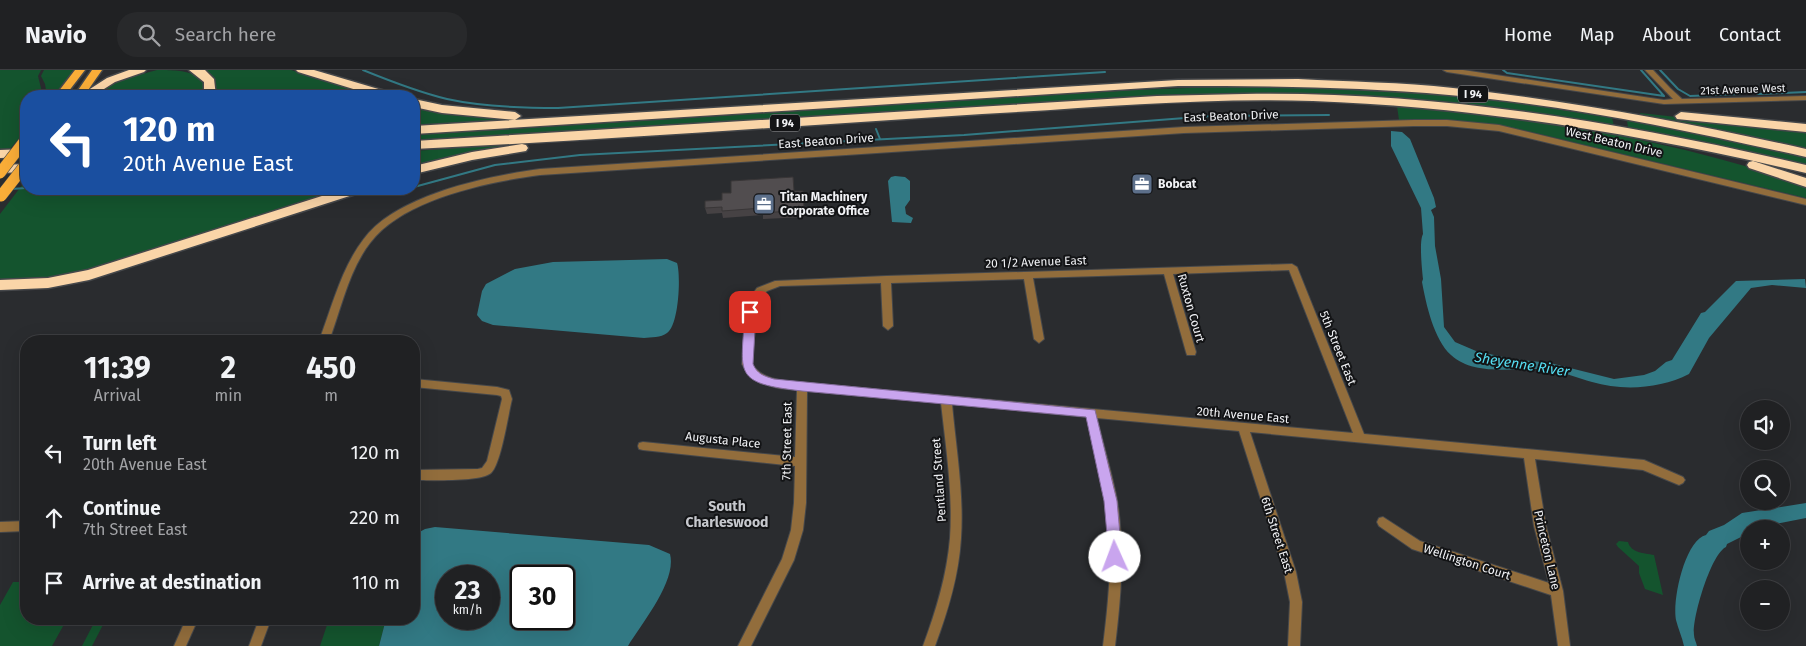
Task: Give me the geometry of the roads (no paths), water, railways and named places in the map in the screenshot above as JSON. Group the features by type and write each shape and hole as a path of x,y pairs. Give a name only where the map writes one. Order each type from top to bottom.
{"highway":[{"path":"95,90 111,80 140,70"},
{"path":"195,70 202,73 210,81 210,90"},
{"path":"302,70 368,90"},
{"name":"I 94","path":"420,130 1143,85 1240,82 1375,86 1450,91 1536,102 1679,125 1806,153"},
{"name":"I 94","path":"420,145 1147,100 1264,97 1331,98 1459,107 1624,130 1699,144 1806,169"},
{"path":"1536,102 1574,103 1718,121 1806,128"},
{"path":"420,104 442,109 504,116 659,116"},
{"path":"420,169 502,150 681,129"},
{"path":"1624,130 1745,163 1806,183"},
{"path":"0,154 20,153"},
{"path":"0,171 20,169"},
{"path":"0,285 62,281 97,273 338,195"}],"main road":[{"path":"65,90 80,70"},
{"path":"82,90 97,70"},
{"path":"0,171 20,146"},
{"path":"1,196 20,172"}],"street":[{"name":"21st Avenue West","path":"1447,70 1647,100 1681,102 1806,98"},
{"path":"1649,70 1681,102"},
{"name":"West Beaton Drive","path":"1414,123 1447,123 1500,128 1806,202"},
{"name":"East Beaton Drive","path":"326,335 356,257 366,240 380,224 414,205 498,177 549,171 1184,130 1414,123"},
{"name":"20 1/2 Avenue East","path":"780,283 1292,266"},
{"name":"5th Street East","path":"1292,266 1360,438"},
{"name":"Ruxton Court","path":"1166,270 1191,352"},
{"path":"1028,275 1039,338"},
{"path":"886,279 888,326"},
{"name":"7th Street East","path":"744,646 788,560 796,530 800,503 802,386 774,383 760,379 751,373 747,364 752,301 762,289 780,283"},
{"path":"420,383 497,391 505,394 507,399 492,464 486,471 478,474 420,475"},
{"name":"20th Avenue East","path":"802,386 1644,465 1679,480"},
{"name":"Pentland Street","path":"929,646 946,593 956,524 946,399"},
{"path":"1091,413 1111,501 1115,537 1116,577 1109,646"},
{"name":"6th Street East","path":"1243,427 1290,572 1296,602 1294,646"},
{"name":"Augusta Place","path":"643,446 800,462"},
{"name":"Princeton Lane","path":"1529,453 1540,526 1557,591 1564,646"},
{"name":"Wellington Court","path":"1383,522 1416,545 1557,591"},
{"path":"0,527 20,526"},
{"path":"180,646 189,625"},
{"path":"255,646 263,625"}],"water":[{"name":"Sheyenne River","path":"1391,131 1402,132 1410,139 1434,198 1436,207 1431,210 1434,217 1435,246 1441,279 1444,327 1455,342 1476,351 1512,359 1550,363 1614,379 1644,375 1655,371 1666,362 1672,360 1701,313 1705,312 1736,281 1805,279 1806,288 1772,285 1751,288 1709,338 1689,374 1666,383 1641,387 1616,387 1548,370 1485,369 1461,362 1445,348 1435,331 1422,282 1421,249 1423,234 1421,208 1391,146"},
{"path":"891,177 905,177 910,181 910,200 905,207 906,214 913,218 911,223 892,222 888,181"},
{"path":"667,259 677,263 679,288 674,320 671,328 662,336 644,338 493,325 482,321 477,315 482,291 486,284 515,269 553,262"},
{"path":"1806,503 1806,518 1790,521 1740,520 1740,538 1727,544 1720,552 1714,561 1704,587 1694,627 1697,646 1684,646 1675,611 1678,586 1686,559 1692,548 1709,531 1724,525 1742,513 1761,510 1790,510 1790,506"},
{"path":"435,527 649,545 670,554 671,565 663,589 657,602 628,646 379,646 384,625 420,625 420,532 425,529"}],"waterway":[{"path":"363,70 415,90"},
{"path":"1503,70 1507,73 1664,96 1641,70"},
{"path":"1660,70 1678,89 1690,96 1740,94"},
{"path":"420,91 474,104 558,108 1105,72"},
{"path":"1757,94 1806,92"},
{"path":"420,185 495,165 580,155 964,135 1211,116 1329,115"},
{"path":"876,129 880,139"},
{"path":"11,189 20,188"}],"place":[{"name":"Bobcat","path":"1142,184"},
{"name":"Titan Machinery Corporate Office","path":"764,204"}],"district":[{"name":"South Charleswood","path":"727,514"}]}
